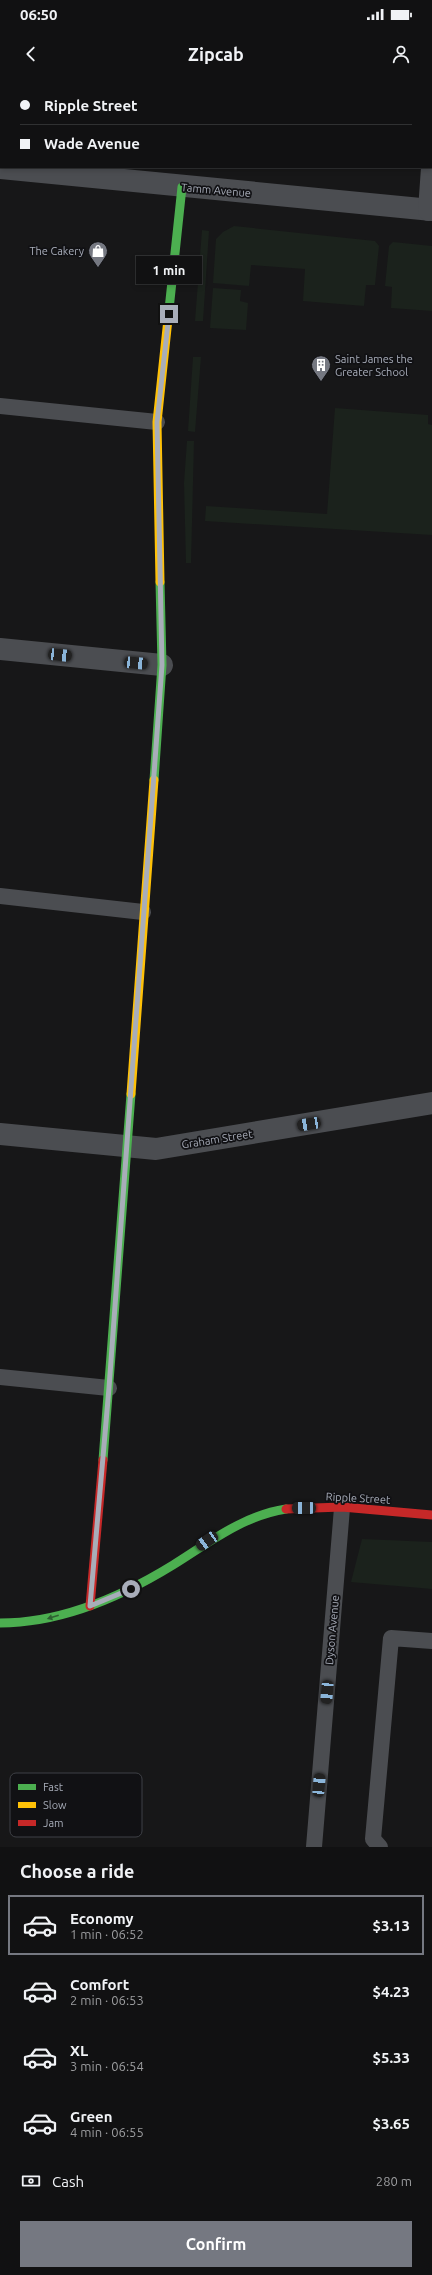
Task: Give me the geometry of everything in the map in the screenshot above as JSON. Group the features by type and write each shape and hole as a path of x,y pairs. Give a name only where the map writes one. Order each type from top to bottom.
{"street":[{"name":"Tamm Avenue","path":"0,168 182,187 430,210"},
{"path":"430,210 432,168"},
{"path":"90,1606 109,1388 162,665 157,422 182,187"},
{"path":"0,649 162,665"},
{"name":"Graham Street","path":"0,1134 156,1149 432,1103"},
{"name":"Ripple Street","path":"0,1623 47,1619 90,1606 131,1589 173,1565 218,1534 255,1516 291,1508 342,1508 432,1515"}],"lane":[{"path":"0,406 157,422"},
{"path":"0,896 143,912"},
{"path":"0,1377 109,1388"},
{"name":"Dyson Avenue","path":"314,1847 342,1508"},
{"path":"380,1847 373,1839 391,1638 432,1641"}],"shaded area":[{"path":"234,226 375,241 379,246 375,285 366,285 364,306 303,301 305,269 251,265 249,286 213,283 216,239 223,232"},
{"path":"202,230 209,231 203,321 195,321"},
{"path":"393,242 432,246 432,311 391,308 392,287 385,286 389,246"},
{"path":"213,288 241,290 240,301 248,303 246,330 210,328"},
{"path":"193,357 201,357 195,432 188,431"},
{"path":"335,408 428,415 428,424 432,425 432,535 205,521 206,506 327,514"},
{"path":"187,441 194,441 191,563 186,563 184,483"},
{"path":"362,1539 432,1542 432,1589 351,1582"}],"traffic: fast":[{"path":"168,319 182,187"},
{"path":"154,780 162,665 160,582"},
{"path":"103,1460 131,1094"},
{"path":"0,1623 23,1622 46,1618 90,1606 133,1588 173,1565 213,1539 255,1517 286,1509"}],"traffic: slow":[{"path":"160,582 157,422 168,319"},
{"path":"131,1094 154,780"}],"traffic: jam":[{"path":"90,1606 103,1460"},
{"path":"286,1509 342,1507 432,1515"}],"place":[{"name":"The Cakery","path":"98,268"},
{"name":"Saint James the Greater School","path":"321,382"}],"route":[{"path":"131,1589 90,1606 109,1388 162,665 157,422 169,314"}]}
